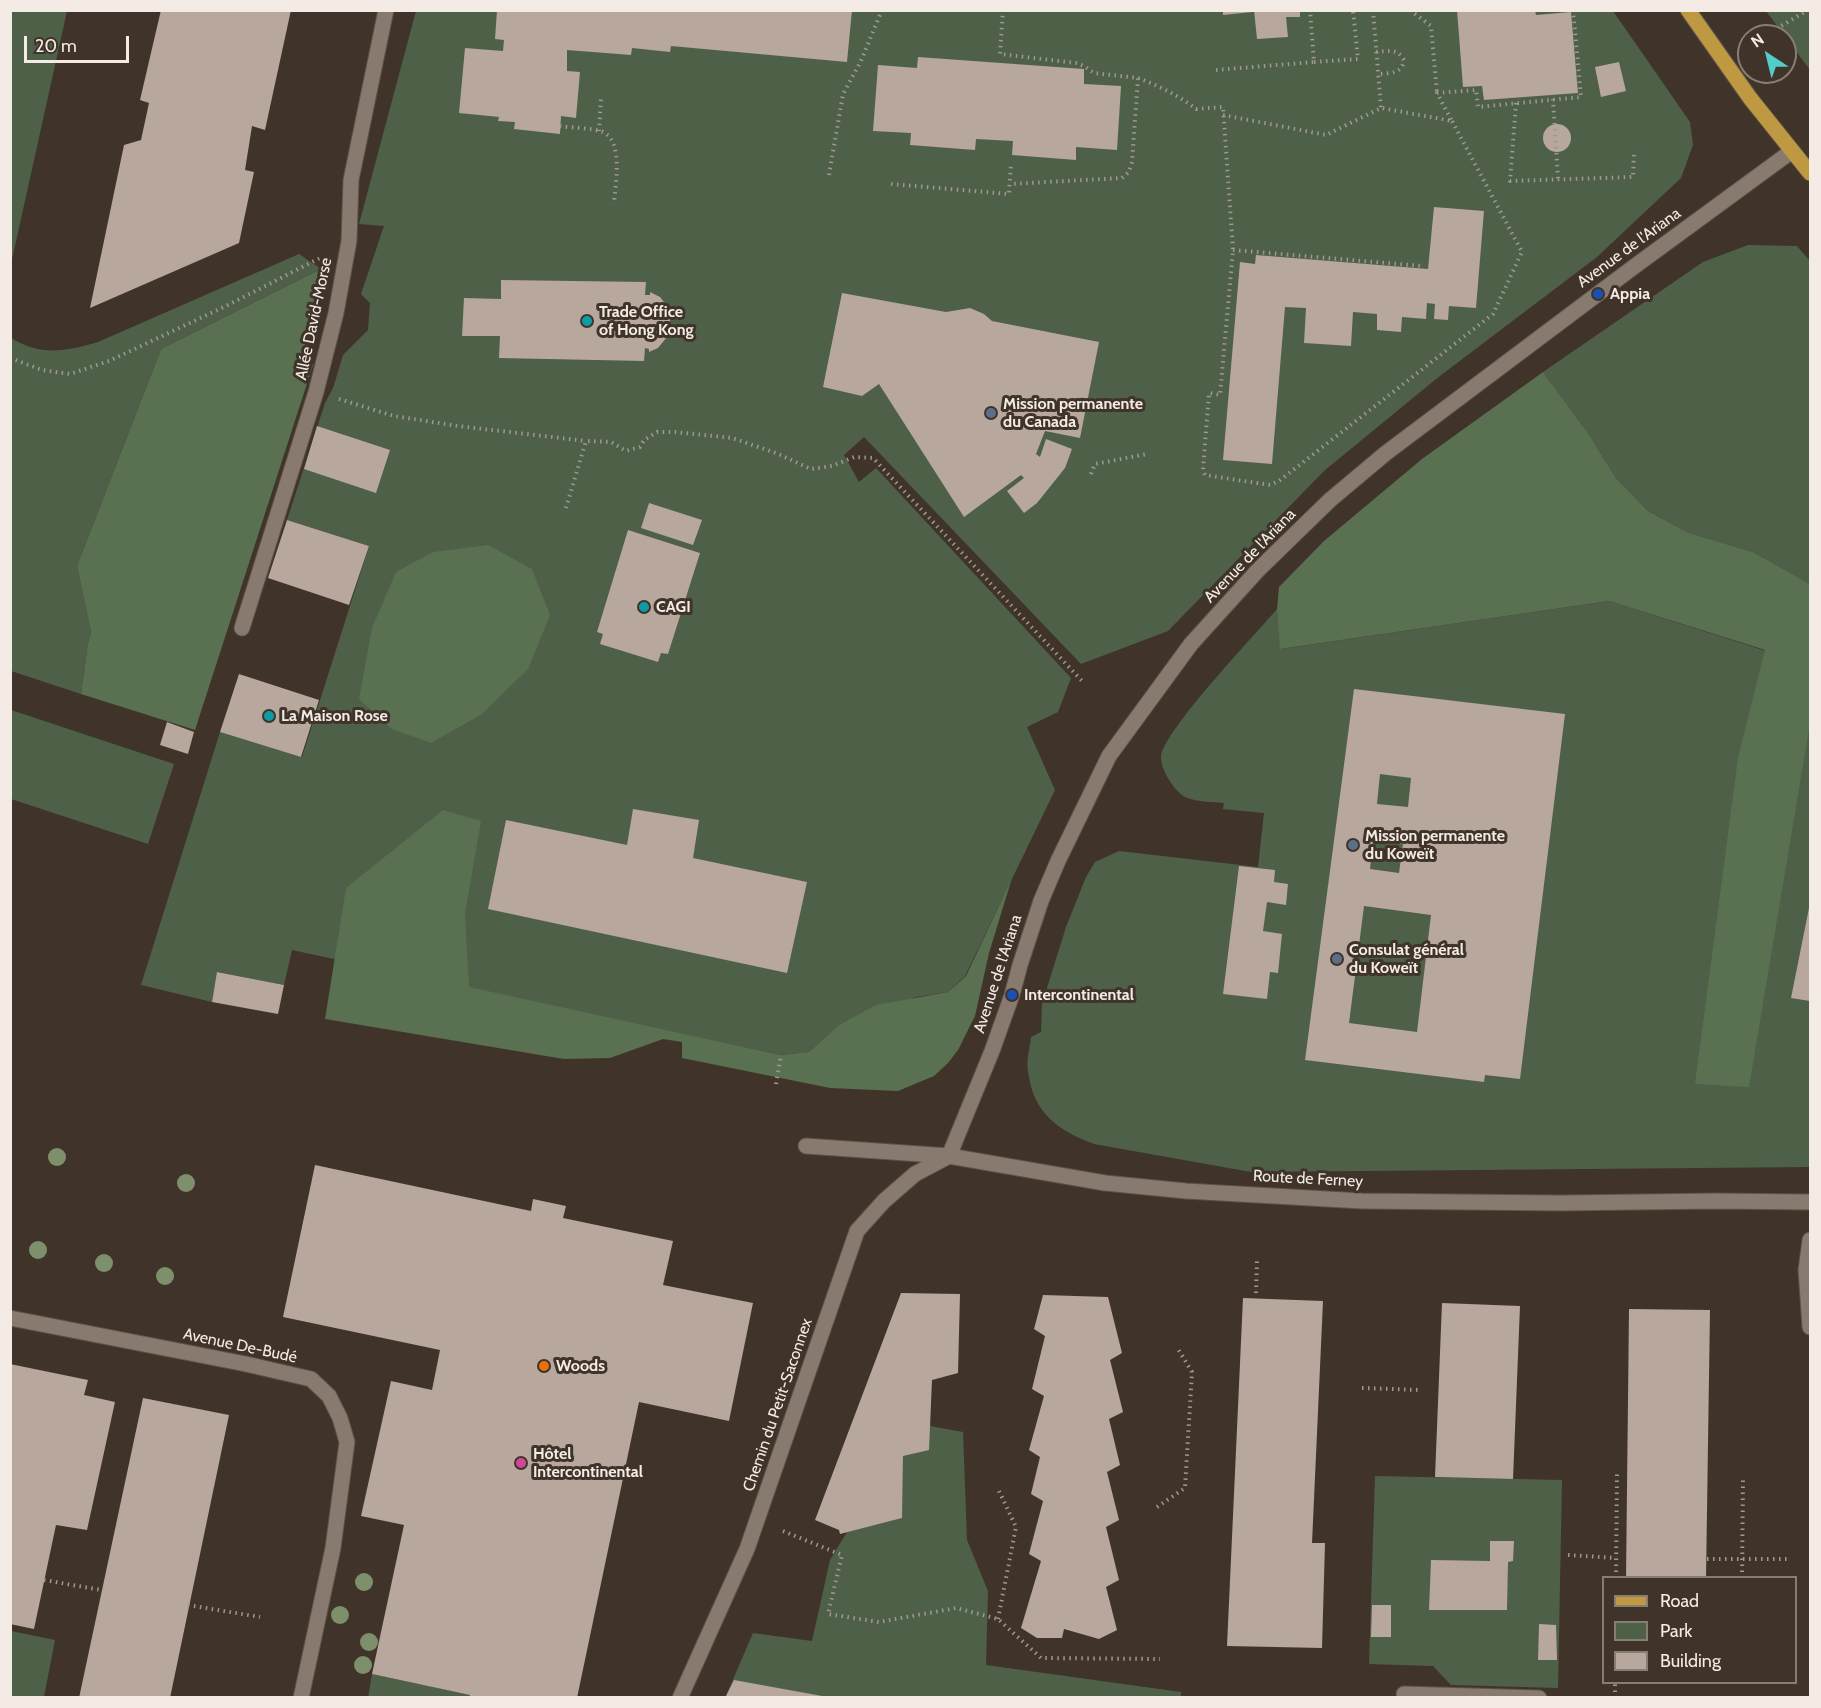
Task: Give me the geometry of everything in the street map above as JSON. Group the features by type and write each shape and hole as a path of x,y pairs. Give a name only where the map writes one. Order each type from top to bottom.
{"main road":[{"path":"1688,10 1792,152 1810,173"}],"street":[{"name":"Allée David-Morse","path":"242,628 316,392 336,313 349,242 351,180 386,10"},
{"name":"Avenue de l'Ariana","path":"949,1156 992,1051 1041,901 1058,861 1109,756 1191,644 1258,570 1330,500 1386,453 1635,266 1792,152"},
{"name":"Route de Ferney","path":"806,1146 949,1156 1105,1183 1186,1191 1339,1199 1561,1203 1810,1202"},
{"name":"Chemin du Petit-Saconnex","path":"681,1698 747,1550 807,1379 840,1276 858,1232 884,1201 915,1174 949,1156"},
{"path":"1810,1240 1806,1270 1810,1327"},
{"name":"Avenue De-Budé","path":"10,1318 311,1379 329,1396 340,1418 346,1442 345,1453 333,1548 301,1698"},
{"path":"1404,1694 1539,1698"}],"path":[{"path":"830,175 843,94 860,63 882,10"},
{"path":"1003,10 1000,54 1076,63 1094,74 1138,78 1183,99 1196,109 1223,107 1233,250 1220,395 1209,393 1203,470 1204,475 1270,485 1279,481 1493,314 1521,252 1437,93 1431,26 1410,10"},
{"path":"1310,10 1314,62"},
{"path":"1216,70 1358,59 1353,10"},
{"path":"1373,10 1381,108"},
{"path":"1437,93 1476,90 1478,107 1581,97 1573,10"},
{"path":"1784,24 1808,10"},
{"path":"1376,52 1396,51 1404,60 1399,70 1378,74"},
{"path":"1010,184 1122,178 1130,172 1138,78"},
{"path":"598,131 601,99"},
{"path":"1553,99 1558,180"},
{"path":"1516,103 1510,181 1633,177 1634,154"},
{"path":"1223,115 1326,135 1381,108 1452,121"},
{"path":"560,126 603,132 615,142 614,204"},
{"path":"891,184 1010,194 1011,164"},
{"path":"10,358 42,370 70,374 109,361 226,306 349,242"},
{"path":"1233,250 1422,266"},
{"path":"316,392 394,416 458,426 611,442 626,451 640,447 644,440 657,432 676,432 732,438 776,453 811,469 832,466 854,457 873,458 1084,683"},
{"path":"567,508 586,441"},
{"path":"1091,474 1095,464 1147,454"},
{"path":"776,1084 781,1055"},
{"path":"1256,1293 1257,1261"},
{"path":"1157,1507 1185,1488 1192,1372 1178,1349"},
{"path":"1362,1388 1420,1390"},
{"path":"1616,1576 1617,1473"},
{"path":"1742,1576 1743,1476"},
{"path":"998,1619 1016,1527 999,1491"},
{"path":"783,1531 842,1556 828,1614 879,1622 956,1608 998,1619 1041,1658 1160,1659"},
{"path":"1568,1556 1616,1558"},
{"path":"1707,1559 1791,1559"},
{"path":"45,1580 101,1590"},
{"path":"188,1605 260,1617"}],"green space":[{"path":"10,11 67,11 11,264"},
{"path":"416,11 1613,11 1690,122 1693,145 1681,178 1597,257 1436,379 1324,471 1168,631 1081,664 864,437 844,455 859,482 876,468 1071,678 1058,712 1027,727 1055,790 965,976 948,992 916,997 839,1025 809,1052 781,1055 292,950 284,985 218,972 212,1002 141,985 220,732 302,757 369,546 287,520 343,355 368,330 370,303 361,294 384,226 359,224"},
{"path":"1766,11 1810,11 1810,70 1797,53 1797,24 1776,24"},
{"path":"1748,245 1797,246 1810,261 1810,584 1753,552 1689,533 1648,511 1616,478 1588,433 1543,372 1703,262"},
{"path":"299,254 321,269 161,349 77,566 91,632 81,694 11,671 10,337 42,350 64,350 98,342"},
{"path":"321,269 306,357 313,365 195,730 81,694 91,632 77,566 161,349"},
{"path":"1543,372 1588,433 1616,478 1648,511 1689,533 1753,552 1810,584 1810,723 1749,1087 1695,1084 1738,758 1765,650 1609,601 1280,649 1277,609 1279,587 1324,541 1422,459"},
{"path":"488,545 532,569 550,615 528,669 482,714 431,743 392,729 359,699 372,628 396,572 433,552"},
{"path":"1609,601 1810,665 1810,1167 1251,1172 1094,1144 1069,1133 1049,1118 1041,1109 1031,1086 1027,1063 1031,1037 1041,1032 1042,1004 1066,927 1086,877 1095,862 1119,851 1258,867 1264,813 1223,809 1224,803 1201,801 1183,796 1163,768 1161,757 1177,726 1193,705 1277,609 1281,649"},
{"path":"11,710 174,764 148,844 11,799"},
{"path":"443,810 481,821 465,914 469,987 781,1055 809,1052 839,1025 876,1005 948,992 966,976 1012,878 989,953 975,1016 958,1050 934,1076 898,1091 830,1088 682,1058 682,1042 663,1039 610,1058 564,1059 325,1019 346,888"},
{"path":"930,1426 963,1432 967,1540 988,1591 986,1665 1181,1692 1181,1698 725,1698 753,1633 812,1641 830,1560 847,1532 901,1518 903,1456"},
{"path":"1375,1476 1562,1480 1558,1688 1451,1685 1433,1666 1369,1664"},
{"path":"11,1631 55,1640 44,1697 11,1697"},
{"path":"372,1674 481,1697 368,1698"}],"building":[{"path":"161,10 291,10 265,130 252,126 245,170 254,172 239,243 90,308 124,145 141,140 149,103 140,100"},
{"path":"497,10 852,10 847,62 671,46 670,52 632,48 631,55 567,50 567,71 580,72 576,118 561,116 560,134 514,129 515,122 498,121 499,117 459,113 465,48 503,51 504,40 495,39"},
{"path":"1223,10 1252,10 1252,12 1223,15"},
{"path":"1254,10 1300,10 1300,17 1286,17 1288,37 1257,39"},
{"path":"1457,10 1535,10 1536,15 1571,12 1578,93 1484,100 1482,86 1463,87"},
{"path":"918,57 1084,69 1084,84 1121,86 1117,150 1076,147 1076,160 1012,155 1013,141 976,139 975,150 910,145 911,133 873,131 878,65 917,68"},
{"path":"1619,62 1626,91 1601,97 1595,67"},
{"path":"1557,124 1567,128 1571,138 1567,148 1557,152 1547,148 1543,138 1547,128"},
{"path":"1434,207 1484,211 1476,308 1449,306 1448,320 1434,319 1435,304 1427,303 1426,319 1402,317 1401,332 1377,330 1377,314 1353,312 1351,346 1304,343 1306,308 1285,307 1272,464 1223,460 1240,262 1255,264 1256,255 1428,269"},
{"name":"Trade Office of Hong Kong","path":"501,280 646,282 645,295 650,295 650,292 660,297 667,306 670,326 667,337 658,348 649,352 649,349 645,348 644,361 499,358 500,336 462,336 464,298 501,299"},
{"name":"Mission permanente du Canada","path":"842,293 946,312 970,308 984,314 992,321 1099,342 1080,438 1045,431 1036,454 1040,457 1046,439 1072,449 1065,468 1037,503 1024,513 1007,491 1024,478 1021,475 964,517 879,384 862,396 823,387"},
{"path":"317,426 390,450 376,493 304,469"},
{"path":"649,503 702,520 693,545 641,528"},
{"path":"287,520 369,546 349,605 268,578"},
{"name":"CAGI","path":"628,530 700,553 668,654 661,653 658,662 600,644 603,634 597,632"},
{"name":"La Maison Rose","path":"239,674 319,700 301,757 220,732"},
{"path":"1354,689 1565,714 1520,1079 1485,1075 1484,1082 1305,1060","holes":["1380,774 1411,778 1408,807 1377,804","1373,840 1403,844 1399,873 1370,869","1364,906 1431,915 1417,1032 1349,1023"]},
{"path":"167,722 194,732 188,754 160,745"},
{"path":"633,809 699,820 693,858 807,882 787,973 488,909 506,820 627,845"},
{"path":"1239,866 1275,870 1274,882 1288,884 1286,905 1267,902 1263,931 1282,934 1278,973 1270,972 1267,999 1223,994"},
{"path":"1810,908 1810,1001 1791,998"},
{"path":"217,972 284,985 278,1014 212,1002"},
{"name":"Hôtel Intercontinental","path":"315,1165 531,1211 533,1199 566,1206 563,1218 673,1241 663,1285 753,1303 729,1421 639,1402 577,1698 470,1698 470,1695 372,1674 404,1525 361,1516 391,1381 432,1390 440,1350 283,1317"},
{"path":"901,1293 960,1294 958,1373 932,1380 929,1450 903,1456 902,1518 840,1534 839,1530 815,1520"},
{"path":"1043,1295 1108,1297 1122,1353 1110,1360 1123,1412 1109,1419 1120,1465 1107,1472 1119,1520 1106,1527 1119,1580 1106,1587 1117,1630 1099,1639 1064,1629 1062,1638 1037,1638 1021,1628 1041,1561 1029,1554 1043,1501 1031,1494 1040,1457 1029,1450 1044,1396 1032,1389 1045,1336 1034,1329"},
{"path":"1243,1298 1323,1301 1312,1543 1325,1543 1322,1648 1227,1646"},
{"path":"1442,1303 1520,1306 1513,1479 1435,1477"},
{"path":"1629,1309 1710,1310 1706,1576 1626,1576"},
{"path":"10,1364 88,1380 84,1395 115,1402 87,1530 56,1525 34,1629 10,1624"},
{"path":"143,1398 229,1415 170,1698 79,1698"},
{"path":"1490,1541 1514,1541 1513,1561 1508,1562 1507,1610 1429,1610 1431,1560 1490,1561"},
{"path":"1372,1605 1391,1605 1391,1637 1371,1637"},
{"path":"1539,1624 1556,1625 1557,1660 1538,1660"},
{"path":"734,1680 822,1696 822,1698 725,1698"}],"place":[{"name":"Appia","path":"1598,294"},
{"name":"Trade Office of Hong Kong","path":"587,321"},
{"name":"Mission permanente du Canada","path":"991,413"},
{"name":"CAGI","path":"644,607"},
{"name":"La Maison Rose","path":"269,716"},
{"name":"Mission permanente du Koweït","path":"1353,845"},
{"name":"Consulat général du Koweït","path":"1337,959"},
{"name":"Intercontinental","path":"1012,995"},
{"name":"Woods","path":"544,1366"},
{"name":"Hôtel Intercontinental","path":"521,1463"}]}
